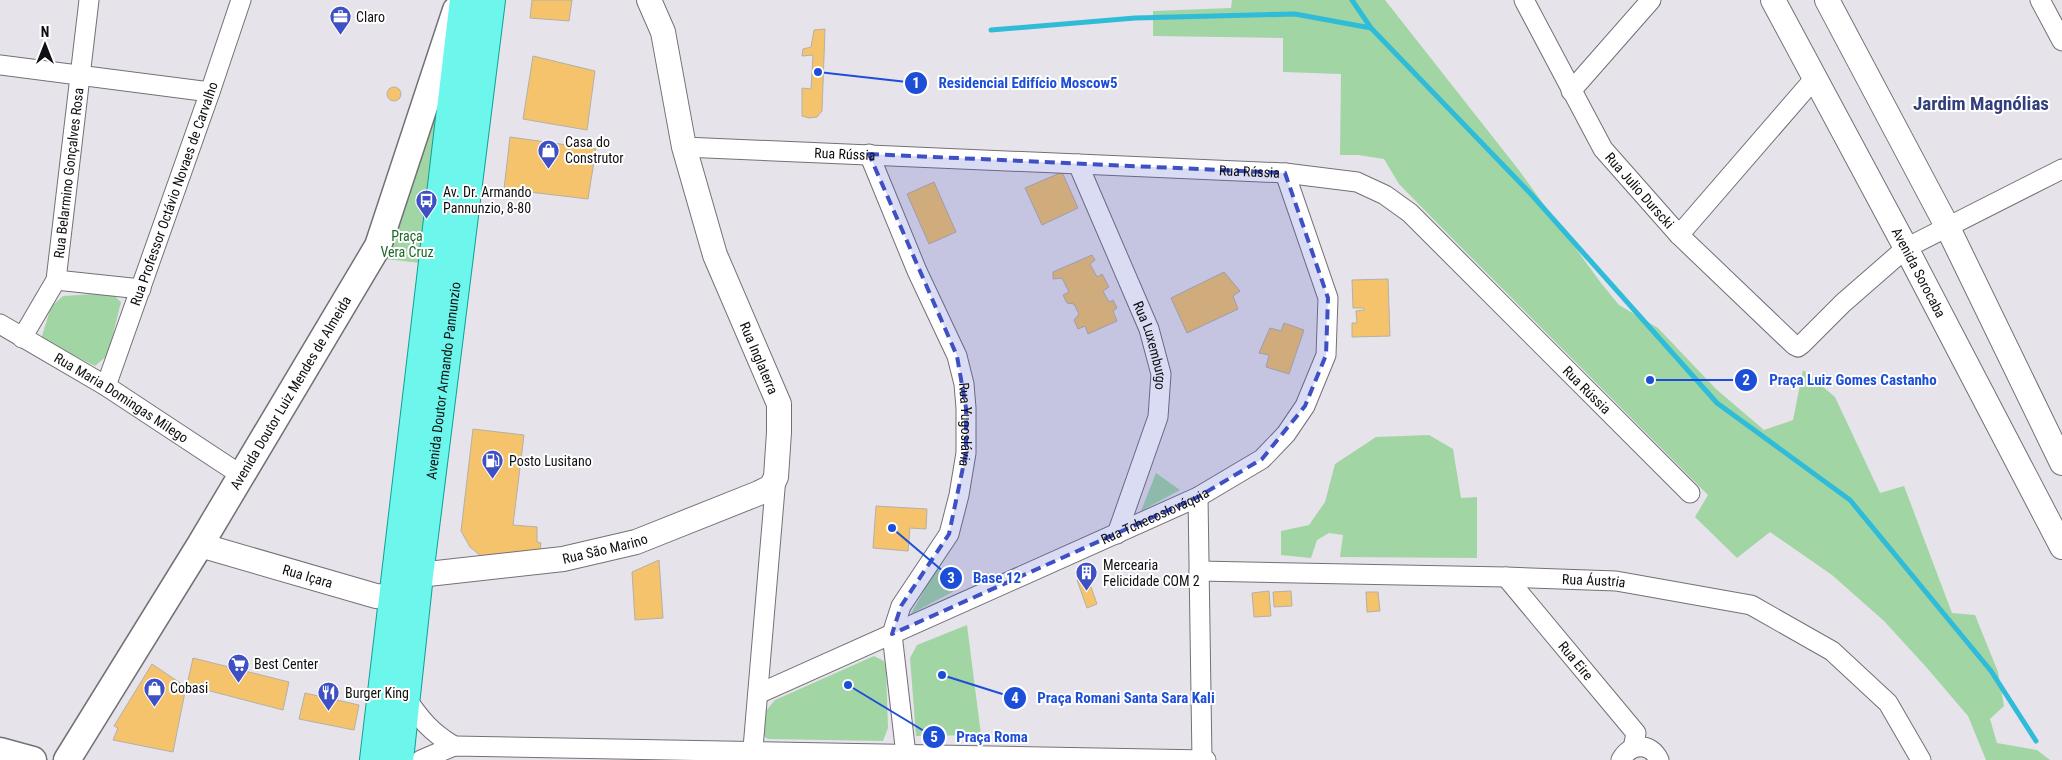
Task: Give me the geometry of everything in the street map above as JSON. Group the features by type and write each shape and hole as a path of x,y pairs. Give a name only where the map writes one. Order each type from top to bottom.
{"main road":[{"name":"Avenida Doutor Luiz Mendes de Almeida","path":"67,760 200,545 378,246 460,0"},
{"name":"Avenida Doutor Armando Pannunzio","path":"399,760 406,698 410,587 464,0"},
{"name":"Avenida Doutor Armando Pannunzio","path":"374,760 410,587 491,0"},
{"path":"0,751 33,760"}],"street":[{"name":"Rua Belarmino Gonçalves Rosa","path":"22,338 56,280 90,0"},
{"name":"Rua Professor Octávio Novaes de Carvalho","path":"106,386 241,0"},
{"name":"Rua Inglaterra","path":"649,0 663,32 684,147 715,255 779,404 776,478 752,755"},
{"name":"Rua Julio Durscki","path":"1524,0 1603,149 1679,235 1794,346 1798,347 1843,303 1906,248"},
{"path":"1571,91 1651,0"},
{"name":"Avenida Sorocaba","path":"1772,0 1906,248 2062,546"},
{"path":"1827,0 1948,228 2062,463"},
{"path":"2040,0 2062,42"},
{"path":"0,66 210,92"},
{"path":"1679,235 1814,79"},
{"name":"Rua Rússia","path":"684,147 1285,173 1357,182 1385,195 1410,213 1690,493"},
{"name":"Rua Yugoslávia","path":"868,154 917,271 957,356 964,384 966,408 966,453 959,495 949,534 901,606 892,634 906,755"},
{"name":"Rua Luxemburgo","path":"1078,164 1149,329 1161,374 1158,417 1117,534"},
{"path":"1906,248 2062,169"},
{"name":"Rua Tchecoslováquia","path":"758,694 1198,497 1262,459 1286,434 1304,406 1326,355 1328,298 1285,173"},
{"path":"56,280 141,288"},
{"name":"Rua Maria Domingas Milego","path":"0,324 106,386 241,475"},
{"name":"Rua São Marino","path":"410,587 563,559 636,542 759,493 770,486 776,478"},
{"path":"420,760 454,746 752,755 906,755 1204,760 1198,497"},
{"name":"Rua Içara","path":"200,545 376,596 410,587"},
{"name":"Rua Áustria","path":"1199,571 1616,581 1750,605 1832,651 1888,703 1921,760"},
{"name":"Rua Eire","path":"1506,577 1636,733 1627,754"},
{"path":"406,698 421,720 435,735 454,746"},
{"path":"1627,754 1639,746 1651,749 1660,760"}],"highlighted area":[{"path":"869,154 1285,173 1328,298 1326,355 1305,406 1262,459 1198,497 892,634 901,606 949,534 966,453 966,408 957,356"}],"green space":[{"path":"1232,0 1385,0 1518,169 1619,305 1658,328 1716,389 1764,430 1793,420 1803,370 1835,397 1880,493 1904,486 1952,613 1975,615 1998,672 2004,706 1990,719 1997,743 2037,750 2050,760 1986,760 1968,716 1884,621 1832,575 1770,532 1737,558 1695,517 1708,495 1399,184 1384,159 1358,155 1340,155 1341,74 1283,72 1283,38 1153,36 1153,11 1231,8"},
{"name":"Praça Vera Cruz","path":"445,71 421,263 385,259"},
{"path":"111,293 121,302 108,355 95,366 41,339 51,307 63,296"},
{"path":"1429,435 1453,449 1461,498 1477,497 1477,558 1340,557 1343,535 1329,533 1317,540 1311,558 1281,555 1281,531 1309,525 1325,502 1335,464 1376,437"},
{"path":"1156,473 1180,490 1141,511"},
{"path":"937,567 958,589 911,614"},
{"path":"967,625 981,735 916,736 910,658 917,645"},
{"path":"874,656 884,661 886,669 888,728 883,741 768,739 763,736 764,713 775,700"}],"building":[{"path":"532,0 572,0 569,21 530,18"},
{"path":"825,29 822,111 817,117 809,118 802,116 802,88 811,89 813,55 802,56 803,49 811,47 814,30"},
{"path":"533,56 595,71 587,130 523,119"},
{"path":"394,87 399,89 401,94 399,99 394,101 389,99 387,94 389,89"},
{"name":"Casa do Construtor","path":"510,137 596,149 588,199 504,189"},
{"path":"1062,172 1078,208 1042,225 1025,188"},
{"path":"934,182 956,232 929,244 907,194"},
{"path":"1092,255 1095,260 1090,264 1097,277 1102,274 1109,287 1103,291 1109,302 1113,300 1117,308 1113,311 1117,321 1088,334 1085,326 1078,329 1074,320 1079,314 1074,304 1067,303 1063,295 1069,292 1062,278 1053,279 1053,272"},
{"path":"1224,272 1240,291 1233,296 1238,309 1187,333 1171,298"},
{"path":"1388,279 1390,336 1352,337 1352,323 1357,323 1356,311 1364,310 1364,308 1353,308 1352,280"},
{"path":"1284,323 1304,330 1289,374 1266,367 1269,355 1259,353 1270,328 1281,331"},
{"name":"Posto Lusitano","path":"473,429 524,435 513,525 537,527 537,542 541,543 540,550 481,556 470,547 461,531"},
{"path":"876,506 927,509 926,529 910,528 908,551 873,548"},
{"path":"659,560 663,618 635,620 632,572"},
{"name":"Mercearia Felicidade COM 2","path":"1085,570 1097,604 1087,608 1077,580"},
{"path":"1269,591 1271,616 1254,617 1252,593"},
{"path":"1291,591 1292,606 1274,607 1273,592"},
{"path":"1366,592 1378,592 1380,611 1367,612"},
{"name":"Best Center","path":"193,658 289,682 283,710 187,685"},
{"name":"Cobasi","path":"152,664 186,687 173,752 113,740 118,728 114,726"},
{"name":"Burger King","path":"305,693 359,705 354,730 299,719"}],"waterway":[{"path":"1352,0 1371,28 1530,193 1717,403 1850,500 1991,671 2036,741"},
{"path":"991,30 1135,18 1295,14 1371,28"}],"place":[{"name":"Claro","path":"340,36"},
{"name":"Residencial Edifício Moscow5","path":"818,72"},
{"name":"Casa do Construtor","path":"549,169"},
{"name":"Av. Dr. Armando Pannunzio, 8-80","path":"427,219"},
{"name":"Praça Luiz Gomes Castanho","path":"1650,380"},
{"name":"Posto Lusitano","path":"493,480"},
{"name":"Base 12","path":"892,528"},
{"name":"Mercearia Felicidade COM 2","path":"1087,592"},
{"name":"Praça Romani Santa Sara Kali","path":"942,675"},
{"name":"Best Center","path":"238,683"},
{"name":"Praça Roma","path":"848,685"},
{"name":"Cobasi","path":"154,707"},
{"name":"Burger King","path":"329,712"}],"district":[{"name":"Jardim Magnólias","path":"1981,103"}]}
